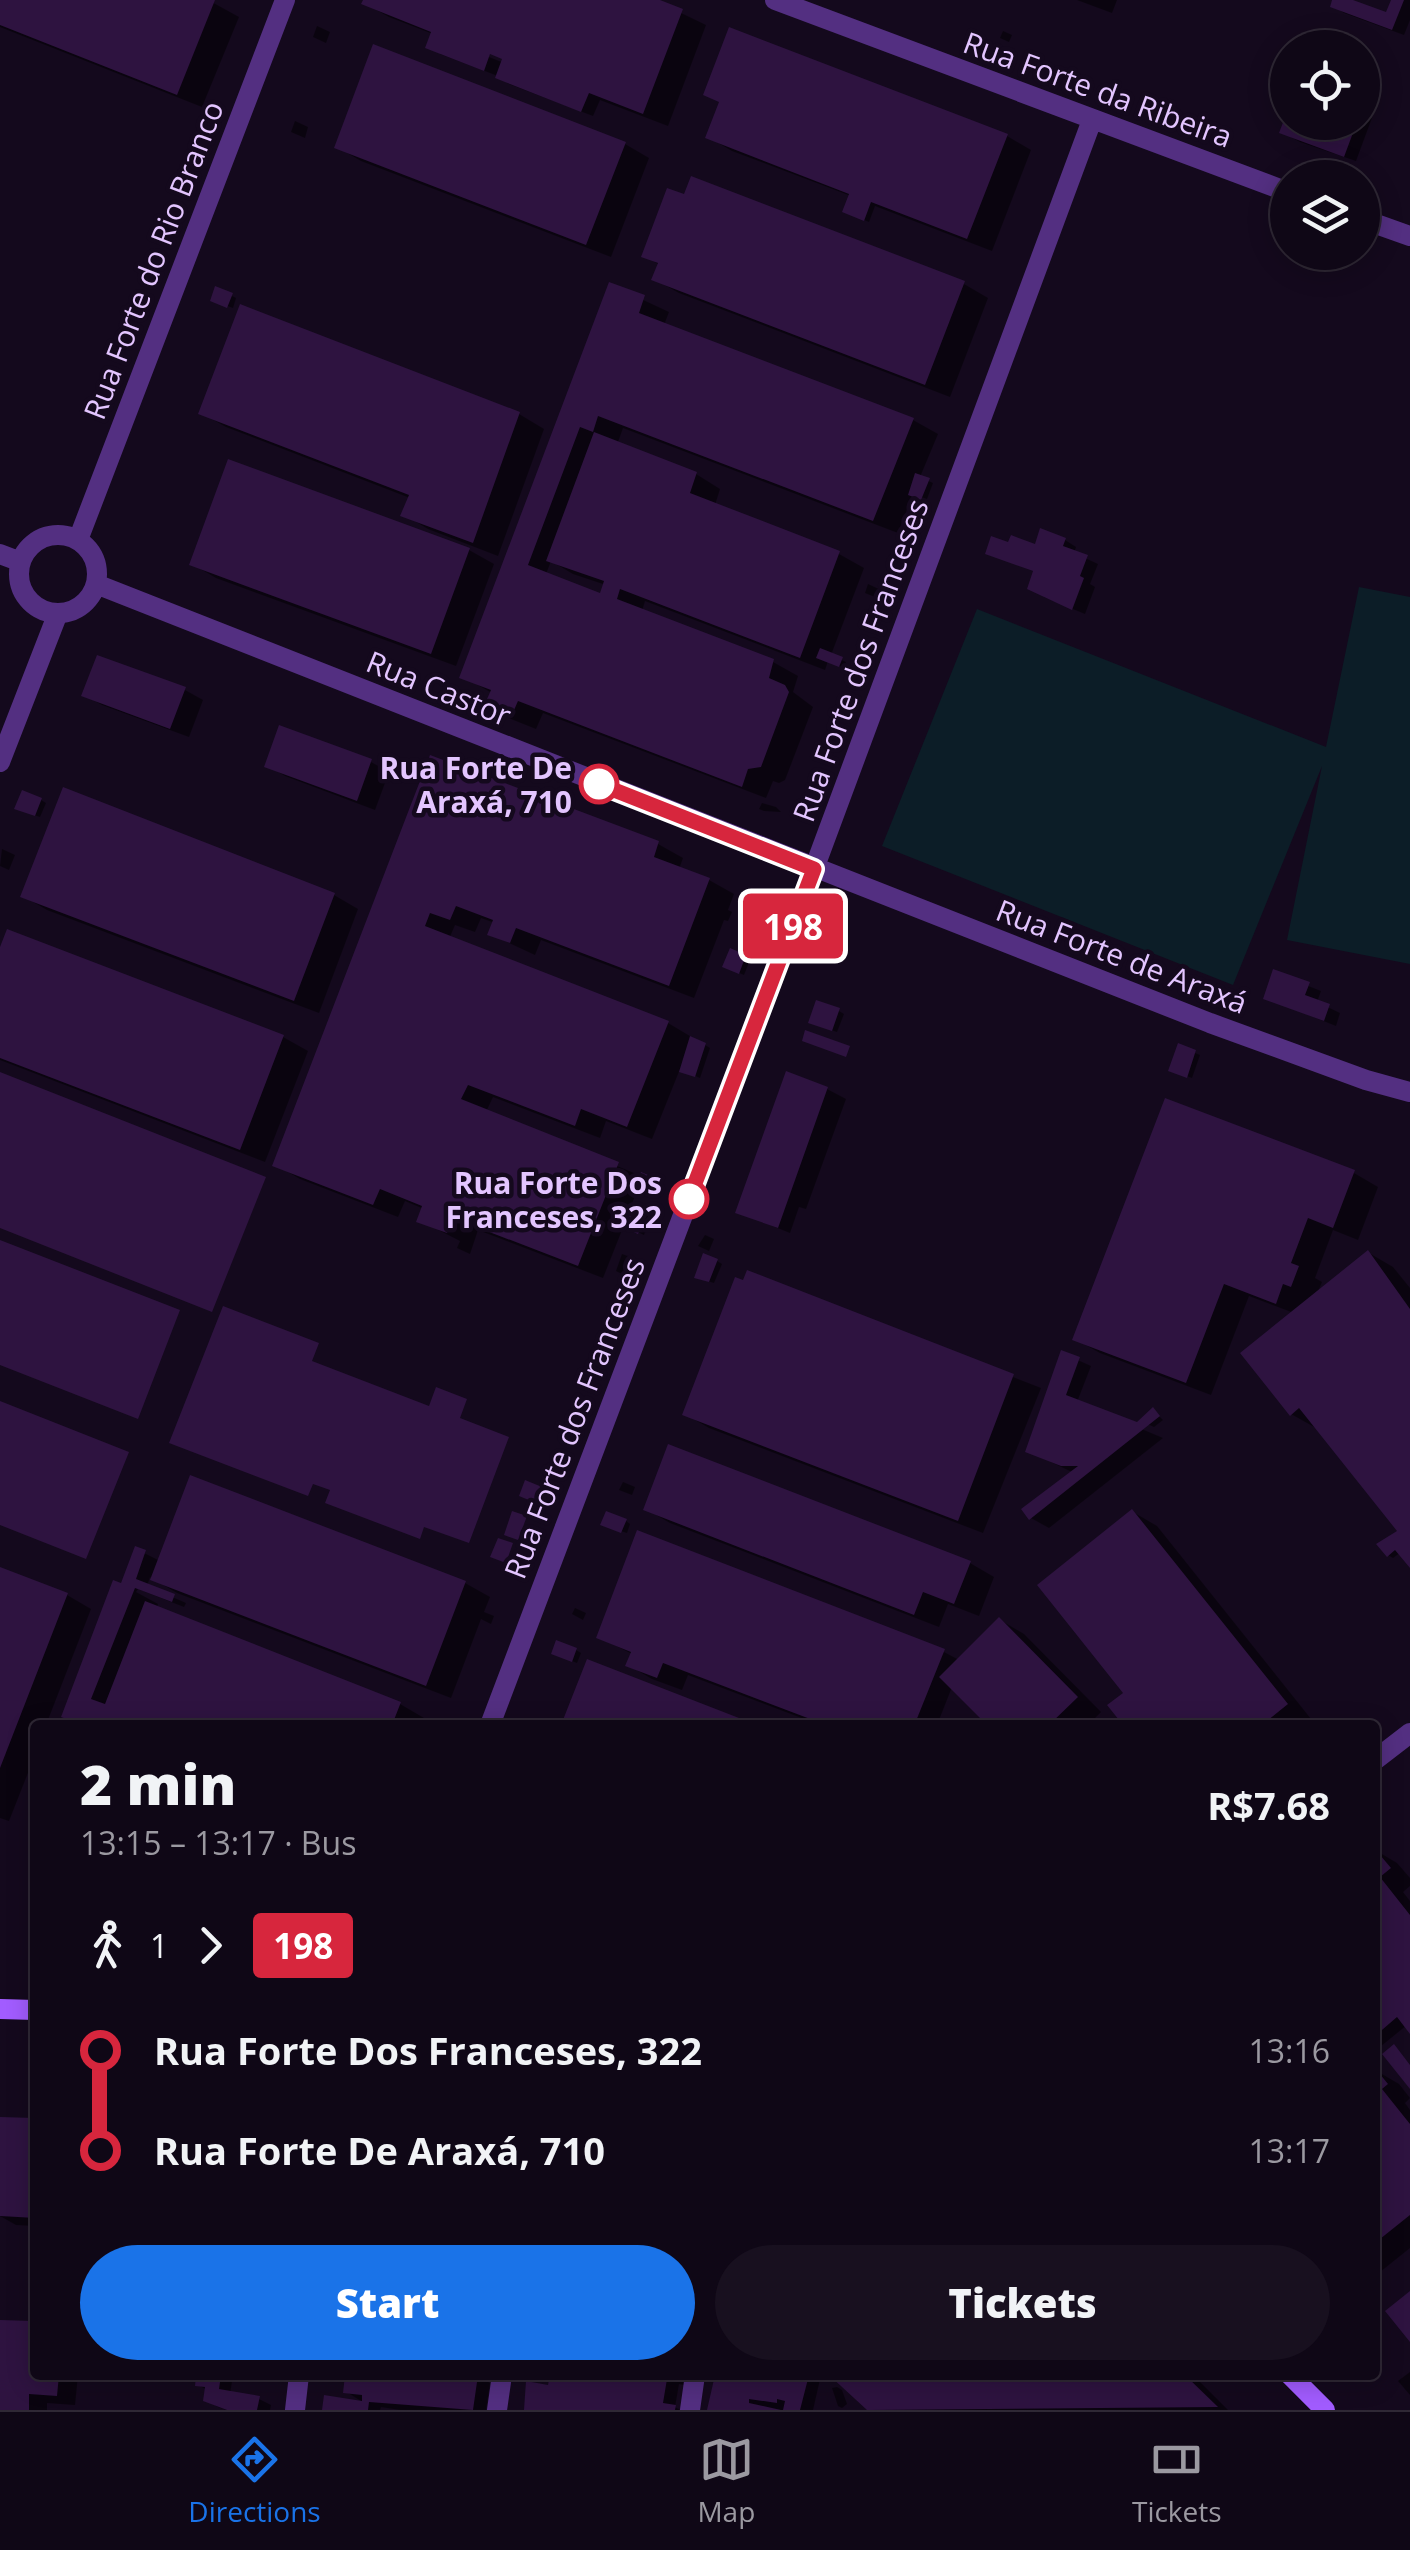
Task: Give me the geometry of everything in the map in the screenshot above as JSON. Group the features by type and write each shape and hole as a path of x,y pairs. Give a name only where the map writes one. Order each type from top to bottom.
{"street":[{"name":"Rua Forte do Rio Branco","path":"78,540 284,0"},
{"name":"Rua Forte da Ribeira","path":"775,0 1270,185"},
{"name":"Rua Forte dos Franceses","path":"492,1720 1092,120"},
{"path":"1380,225 1410,236"},
{"path":"66,536 78,540 94,559 96,584 82,605 58,613 45,611 26,595 20,583 21,562 30,547 41,540 66,536"},
{"path":"0,554 21,562"},
{"name":"Rua Castor","path":"96,584 814,869"},
{"path":"0,762 58,613"},
{"name":"Rua Forte de Araxá","path":"814,869 1210,1023 1366,1080 1410,1092"},
{"path":"1380,1756 1410,1733"},
{"path":"0,2009 30,2010"},
{"path":"294,2410 299,2380"},
{"path":"497,2410 501,2380"},
{"path":"690,2410 695,2380"},
{"path":"1295,2380 1325,2410"}],"shaded area":[{"path":"1359,587 1410,597 1410,964 1287,940 1322,766 1233,985 882,846 977,609 1326,747"}],"building":[{"path":"0,0 215,0 177,95 0,25"},
{"path":"363,0 660,0 683,9 643,114 589,93 581,112 495,78 502,59 490,54 484,71 425,48 431,32 361,4"},
{"path":"1332,0 1353,0 1386,12 1391,0 1404,0 1392,30 1330,7"},
{"path":"729,27 1008,134 967,239 871,202 864,221 842,212 849,194 705,138 719,102 703,95"},
{"path":"373,44 626,142 586,245 334,148"},
{"path":"1298,140 1350,140 1344,157"},
{"path":"691,176 965,281 925,385 651,280 658,263 641,257 667,188 684,194"},
{"path":"609,282 645,295 639,313 914,418 873,521 598,416 593,432 580,427 528,565 600,593 604,581 546,561 594,432 697,472 690,493 840,551 800,658 620,589 617,599 774,659 769,678 785,685 789,692 761,767 748,769 742,787 518,701 511,717 484,706 491,690 459,678"},
{"path":"215,286 233,293 227,308 210,301"},
{"path":"240,304 520,412 473,543 400,516 409,495 198,414"},
{"path":"228,459 470,548 431,654 189,565"},
{"path":"915,473 930,478 921,500 908,495"},
{"path":"1040,528 1066,538 1063,546 1088,555 1072,610 1027,589 1033,571 985,554 991,536 1008,542 1011,535 1035,544"},
{"path":"820,648 843,657 839,667 816,658"},
{"path":"97,655 186,687 170,729 81,696"},
{"path":"279,725 372,759 357,801 264,767"},
{"path":"430,755 659,841 654,857 710,878 669,986 516,928 510,943 487,935 493,920 456,906 450,920 430,913 425,926 669,1021 627,1127 581,1109 575,1126 468,1085 461,1099 619,1162 578,1266 453,1218 447,1233 416,1222 422,1206 380,1189 373,1205 272,1166"},
{"path":"63,787 335,893 294,1001 20,897"},
{"path":"22,790 42,798 35,816 14,809"},
{"path":"7,929 284,1035 240,1150 0,1058 0,947"},
{"path":"730,948 746,955 739,974 722,967"},
{"path":"1273,969 1310,982 1305,995 1330,1004 1324,1021 1263,999"},
{"path":"816,1000 840,1008 832,1031 808,1023"},
{"path":"805,1030 850,1046 846,1057 802,1041"},
{"path":"690,1036 706,1043 695,1077 679,1072"},
{"path":"1178,1043 1196,1050 1187,1078 1168,1071"},
{"path":"786,1071 828,1087 778,1228 735,1213"},
{"path":"0,1072 266,1177 212,1312 0,1228"},
{"path":"1165,1098 1355,1170 1333,1228 1308,1218 1291,1263 1299,1266 1291,1287 1283,1284 1276,1304 1224,1284 1186,1383 1072,1340"},
{"path":"641,1172 660,1180 654,1194 635,1187"},
{"path":"631,1203 648,1210 638,1234 622,1227"},
{"path":"0,1240 180,1310 138,1419 0,1365"},
{"path":"1368,1250 1410,1309 1410,1568 1395,1550 1387,1557 1376,1544 1397,1531 1299,1408 1290,1416 1240,1353"},
{"path":"703,1253 718,1259 709,1282 694,1278"},
{"path":"747,1270 1014,1374 958,1521 682,1415 735,1277 743,1280"},
{"path":"223,1306 319,1343 312,1361 429,1406 436,1387 467,1399 460,1418 509,1437 469,1543 424,1527 420,1539 325,1503 330,1490 313,1484 308,1496 169,1443"},
{"path":"1061,1350 1080,1357 1066,1395 1137,1422 1153,1407 1160,1416 1029,1520 1021,1509 1078,1466 1061,1466 1025,1452"},
{"path":"0,1401 129,1452 86,1559 0,1525"},
{"path":"668,1444 971,1561 954,1604 923,1592 914,1615 643,1510"},
{"path":"190,1475 466,1581 426,1686 150,1580"},
{"path":"525,1480 542,1487 536,1503 519,1496"},
{"path":"1132,1509 1288,1704 1268,1720 1119,1720 1107,1705 1123,1693 1037,1585"},
{"path":"512,1511 527,1516 518,1540 504,1535"},
{"path":"606,1511 627,1519 621,1533 600,1525"},
{"path":"637,1530 945,1649 916,1720 813,1720 663,1663 657,1678 625,1666 631,1652 596,1638"},
{"path":"498,1538 513,1543 506,1563 490,1557"},
{"path":"135,1546 146,1550 136,1579 175,1594 172,1602 135,1588 91,1699 105,1704 145,1601 401,1702 394,1720 61,1717 113,1580 121,1583"},
{"path":"0,1567 68,1593 0,1768"},
{"path":"999,1617 1078,1697 1054,1720 982,1720 939,1677"},
{"path":"556,1640 577,1648 572,1662 551,1654"},
{"path":"587,1659 744,1720 563,1720"},
{"path":"1380,1855 1391,1868 1380,1877"},
{"path":"1380,1877 1410,1915 1410,2034 1397,2017 1380,2032"},
{"path":"1394,2044 1410,2065 1410,2089 1382,2054"},
{"path":"1380,2074 1388,2084 1382,2089 1410,2124 1410,2215 1380,2239"},
{"path":"0,2117 30,2118 30,2218 0,2216"},
{"path":"1410,2291 1410,2342 1385,2311"},
{"path":"0,2320 30,2321 30,2380 59,2380 57,2396 29,2394 29,2410 0,2410"},
{"path":"196,2380 220,2380 219,2389 260,2396 257,2410 227,2410 203,2401 205,2387 195,2386"},
{"path":"344,2380 477,2380 473,2410 369,2402 368,2410 322,2410 324,2395 362,2401 362,2395 343,2393"},
{"path":"549,2380 667,2380 663,2403 676,2405 675,2410 524,2410 526,2381 548,2385"},
{"path":"714,2380 808,2380 800,2410 783,2410 785,2401 777,2399 777,2403 749,2399 749,2403 781,2410 707,2410"},
{"path":"834,2380 1190,2380 1218,2407 867,2410"}],"bus line":[{"name":"198","path":"599,784 814,869 689,1199"}],"place":[{"name":"Rua Forte De Araxá, 710","path":"599,784"},
{"name":"Rua Forte Dos Franceses, 322","path":"689,1199"}]}
